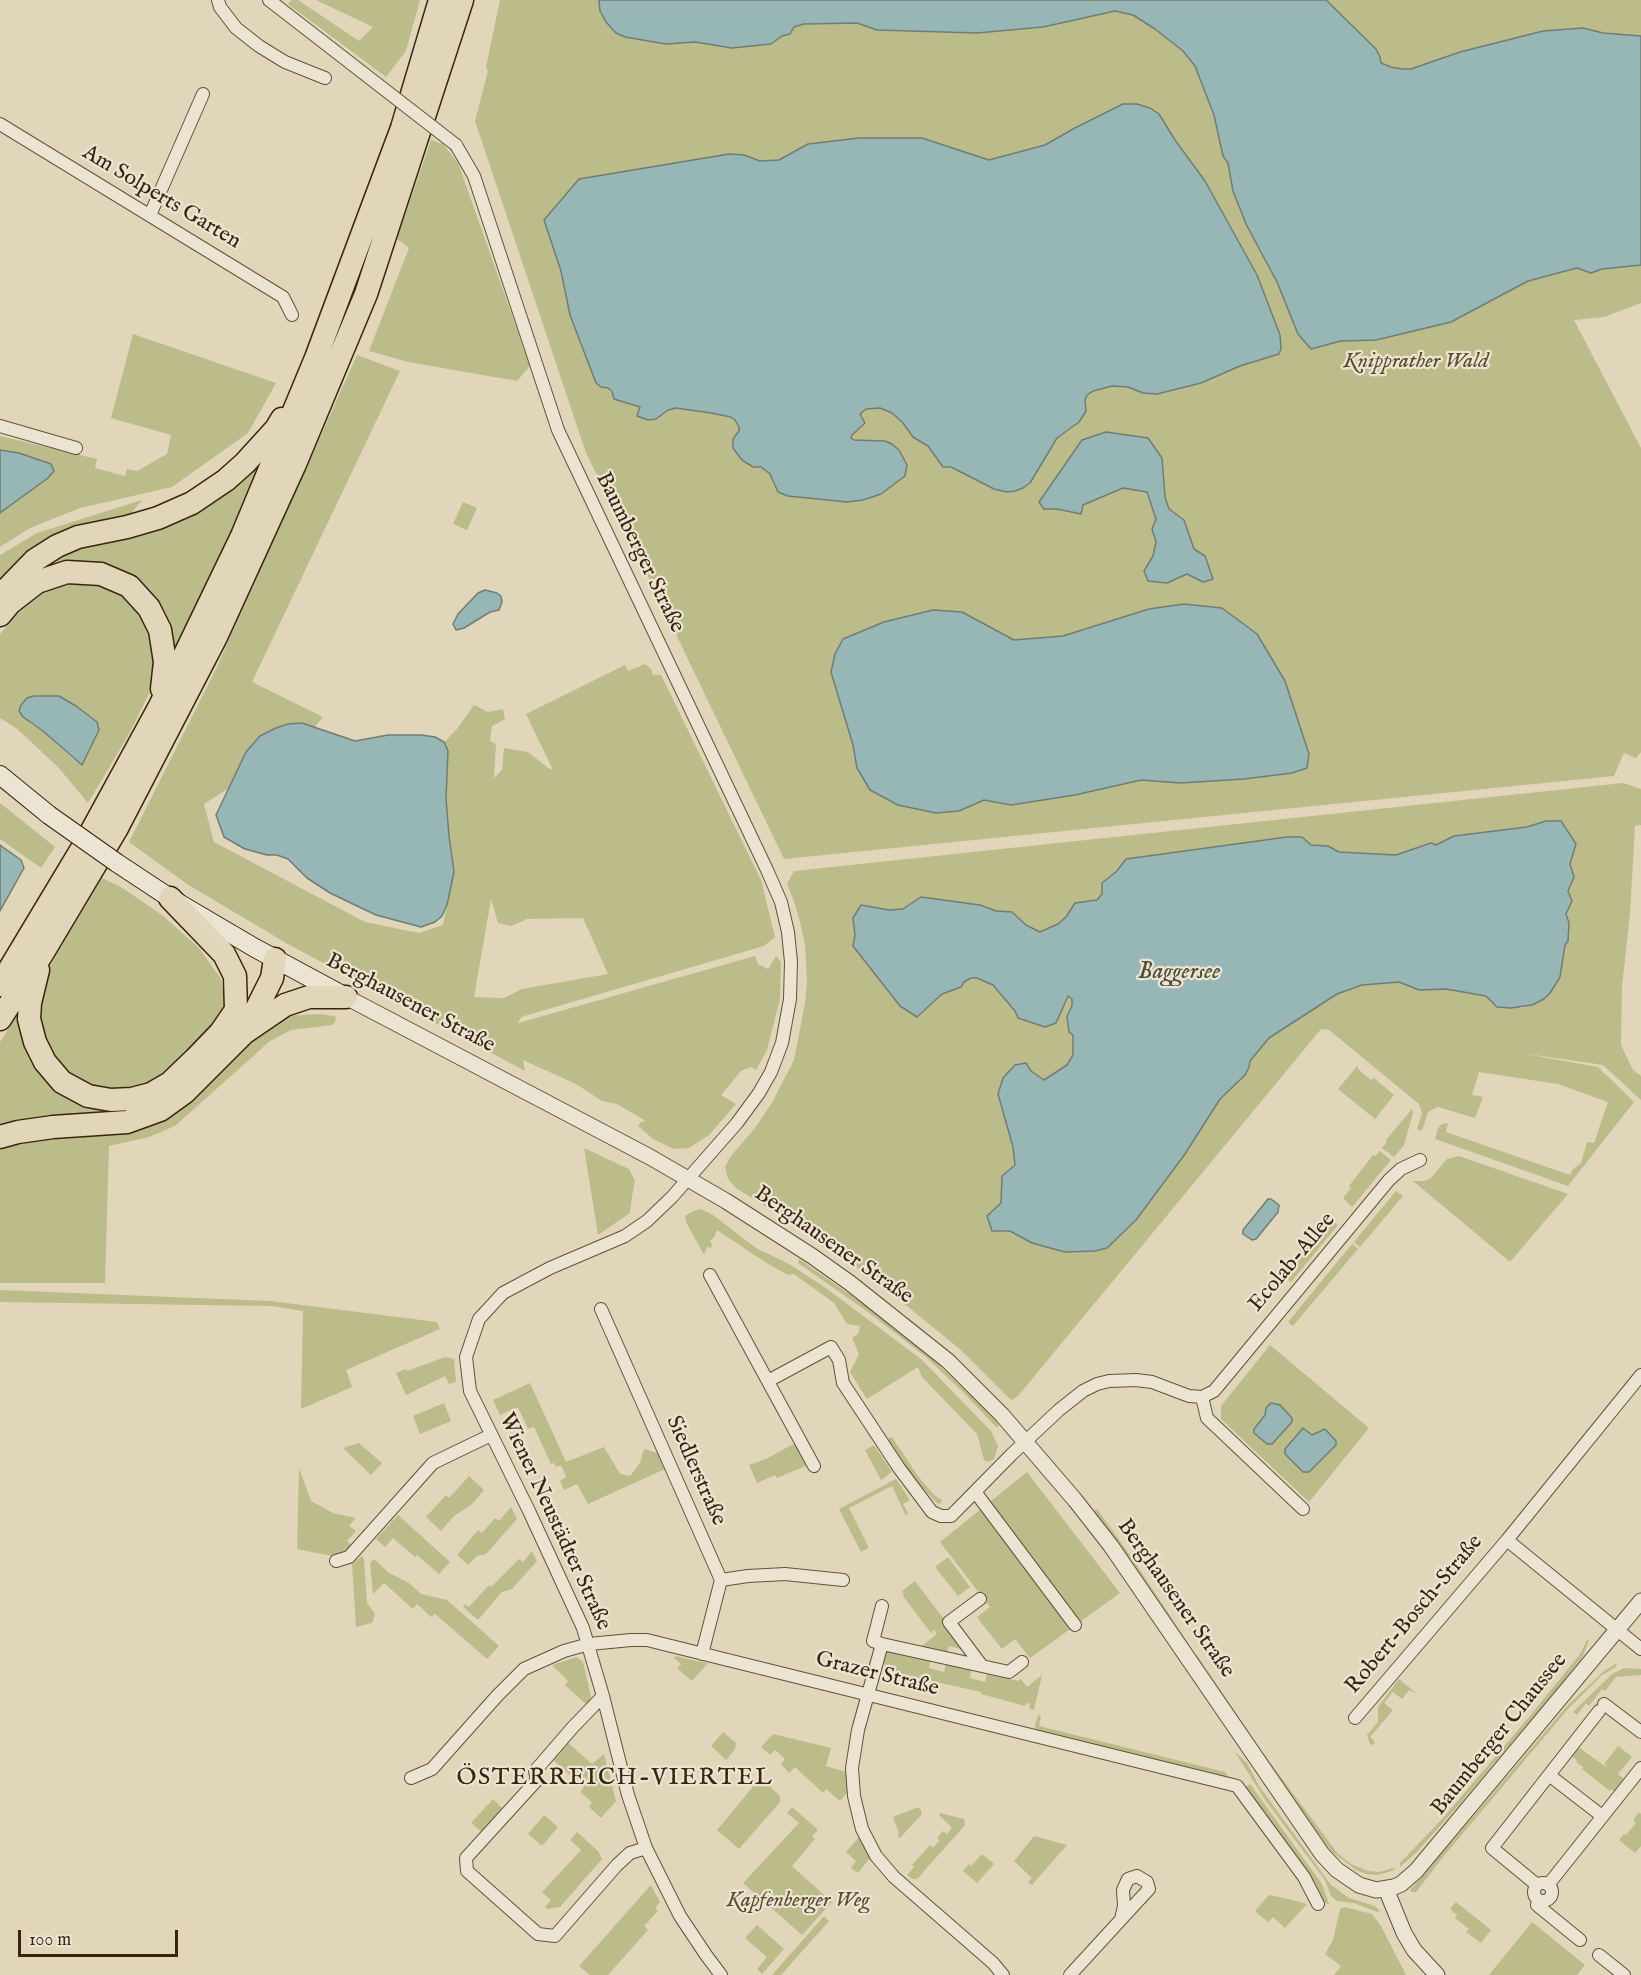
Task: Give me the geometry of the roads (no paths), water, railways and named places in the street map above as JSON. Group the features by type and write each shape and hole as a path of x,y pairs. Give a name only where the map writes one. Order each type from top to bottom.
{"highway":[{"path":"0,984 83,847 160,706 242,536 316,358 402,128 440,0"},
{"path":"0,1019 42,954 117,828 216,637 295,464 366,294 462,0"},
{"path":"0,596 35,560 57,546 78,537 158,518 192,503 226,480 276,429 316,358"},
{"path":"0,615 10,603 37,582 67,572 100,574 129,586 149,608 160,630 165,662 160,706"},
{"path":"170,898 209,937 229,962 236,976 236,1010"},
{"path":"42,954 30,1003 29,1019 35,1042 45,1062 62,1082 88,1096 111,1100 132,1099 151,1094 170,1083 221,1032 260,972 275,959"},
{"path":"244,1033 272,978 275,959"},
{"path":"0,1137 53,1127 127,1122 160,1110 185,1092 244,1033 278,1010 295,1000 309,997 346,997"}],"main road":[{"name":"Berghausener Straße","path":"0,775 49,815 170,898 346,997"}],"street":[{"path":"218,0 220,7 236,28 260,46 285,62 325,78"},
{"name":"Baumberger Straße","path":"269,0 456,145 474,176 558,430 781,902 788,932 791,962 790,999 782,1042 771,1072 759,1093 737,1123 688,1179"},
{"path":"150,215 203,94"},
{"name":"Am Solperts Garten","path":"0,124 283,297 292,315"},
{"path":"0,426 76,448"},
{"name":"Berghausener Straße","path":"346,997 726,1201 812,1257 882,1308 948,1361 1025,1441 1076,1500 1111,1546 1322,1854 1337,1870 1359,1886 1376,1890 1386,1889"},
{"name":"Ecolab-Allee","path":"1202,1397 1214,1391 1389,1180 1401,1169 1420,1160"},
{"name":"Wiener Neustädter Straße","path":"688,1179 647,1221 625,1236 550,1268 503,1293 479,1318 466,1358 470,1391 529,1511 589,1644 628,1795 646,1848 680,1916 721,1975"},
{"path":"710,1275 814,1466"},
{"name":"Siedlerstraße","path":"601,1309 720,1580"},
{"path":"768,1381 831,1347 838,1360 843,1383 899,1468 932,1512 942,1516 951,1516 1025,1441 1083,1391 1108,1381 1136,1380 1152,1382 1189,1396 1202,1397 1207,1418 1303,1509"},
{"name":"Robert-Bosch-Straße","path":"1355,1718 1507,1540 1641,1375"},
{"path":"336,1562 349,1557 433,1463 491,1435"},
{"path":"976,1493 1075,1625"},
{"name":"Robert-Bosch-Straße","path":"1507,1540 1641,1649"},
{"path":"702,1654 720,1580 785,1574 843,1580"},
{"path":"980,1599 949,1622 982,1666"},
{"name":"Baumberger Chaussee","path":"1386,1889 1401,1884 1416,1871 1641,1600"},
{"path":"882,1606 873,1641 1009,1672 1022,1662"},
{"name":"Grazer Straße","path":"411,1778 432,1769 524,1669 564,1651 589,1644 647,1640 1237,1786 1304,1877 1318,1904"},
{"path":"882,1644 854,1750 852,1768 854,1796 862,1829 876,1857 894,1877 993,1963 1003,1975"},
{"path":"603,1696 535,1771 537,1780 466,1857 467,1871 538,1934 555,1935 630,1853 646,1848"},
{"path":"1580,1940 1537,1905 1538,1900 1545,1901 1552,1892 1492,1848 1602,1707 1641,1732"},
{"path":"1543,1885 1641,1768"},
{"path":"1549,1774 1602,1816"},
{"path":"1386,1889 1404,1933 1431,1973"},
{"path":"1070,1975 1121,1919"},
{"path":"1599,1955 1624,1975"}],"water":[{"path":"599,0 1326,0 1376,49 1381,63 1402,69 1411,69 1460,52 1543,31 1583,28 1603,33 1641,36 1641,265 1602,269 1591,273 1577,268 1528,281 1451,322 1376,340 1341,341 1311,349 1298,334 1277,282 1246,224 1233,191 1228,163 1223,156 1214,115 1195,66 1183,51 1133,15 1115,11 1043,27 977,33 877,30 857,23 804,24 794,27 790,34 782,36 771,44 732,48 695,42 666,44 625,37 616,33 606,22 600,11"},
{"path":"1123,104 1137,104 1159,114 1205,181 1257,275 1280,335 1279,354 1240,366 1201,383 1157,394 1143,393 1128,387 1112,386 1093,391 1087,395 1086,411 1079,422 1057,438 1030,483 1015,491 994,489 951,467 943,467 928,446 913,437 892,413 880,408 866,409 860,414 865,423 851,438 885,441 892,444 899,450 907,465 905,476 881,494 847,502 788,496 778,492 770,474 761,467 753,467 742,460 733,448 733,439 739,427 731,417 676,408 668,410 656,419 648,420 637,416 640,407 614,399 612,391 596,383 570,315 561,271 544,220 579,179 729,154 744,155 760,161 779,160 808,144 859,138 922,138 989,160 1045,145"},
{"path":"1106,432 1148,438 1162,458 1165,497 1169,509 1184,520 1194,549 1205,556 1213,579 1203,582 1187,574 1167,583 1148,581 1144,571 1153,556 1156,542 1152,529 1156,519 1147,492 1123,488 1083,505 1081,514 1044,509 1039,502 1082,440"},
{"path":"0,450 19,453 51,464 54,471 48,478 0,513"},
{"path":"485,590 501,596 502,602 499,610 490,612 464,628 456,630 453,624 458,614 478,593"},
{"path":"1184,604 1222,608 1257,634 1285,681 1309,754 1307,768 1292,773 1244,779 1180,783 1141,780 1075,795 1011,805 984,800 959,811 936,813 898,805 870,790 857,768 853,745 831,672 835,654 843,639 884,622 933,610 962,612 1014,640 1063,636 1149,609"},
{"path":"59,696 97,722 99,730 82,765 23,717 19,711 21,705 27,698"},
{"path":"302,723 355,741 388,735 421,735 435,737 444,742 448,751 446,799 454,872 447,905 442,916 435,922 421,927 376,915 330,893 307,878 288,859 245,849 224,837 216,815 246,752 260,736 288,724"},
{"name":"Baggersee","path":"1546,821 1561,821 1576,844 1570,864 1574,877 1568,891 1572,901 1566,914 1569,923 1568,941 1565,945 1560,977 1544,999 1532,1005 1497,1007 1486,996 1446,989 1419,990 1399,982 1362,985 1337,994 1269,1038 1250,1061 1245,1075 1220,1099 1185,1154 1136,1220 1107,1248 1095,1251 1065,1252 1032,1243 1010,1231 992,1231 987,1216 1001,1203 1002,1176 1015,1165 1013,1147 998,1094 1003,1078 1015,1065 1026,1063 1031,1071 1044,1080 1067,1065 1073,1055 1073,1035 1069,1032 1067,1016 1072,1006 1072,999 1068,996 1056,1023 1045,1027 1018,1018 1015,1011 993,985 977,978 971,978 961,987 942,994 917,1017 900,1006 853,946 855,935 853,918 861,905 889,910 903,909 921,897 980,905 996,911 1012,912 1026,925 1040,932 1058,924 1066,917 1075,903 1097,900 1102,894 1102,883 1117,871 1126,859 1287,837 1302,837 1311,845 1328,846 1339,852 1396,855 1431,843 1436,845 1454,836 1527,827"},
{"path":"0,845 21,860 24,868 0,911"},
{"path":"1268,1199 1279,1205 1278,1212 1256,1239 1252,1240 1243,1234 1243,1230"},
{"path":"1271,1403 1280,1405 1292,1418 1292,1422 1272,1444 1267,1444 1254,1433 1254,1429"},
{"path":"1303,1428 1312,1435 1325,1429 1336,1441 1336,1445 1309,1472 1303,1472 1285,1454 1285,1449"}],"district":[{"name":"ÖSTERREICH-VIERTEL","path":"615,1779"}],"park label":[{"name":"Knipprather Wald","path":"1416,362"},
{"name":"Kapfenberger Weg","path":"798,1901"}]}
